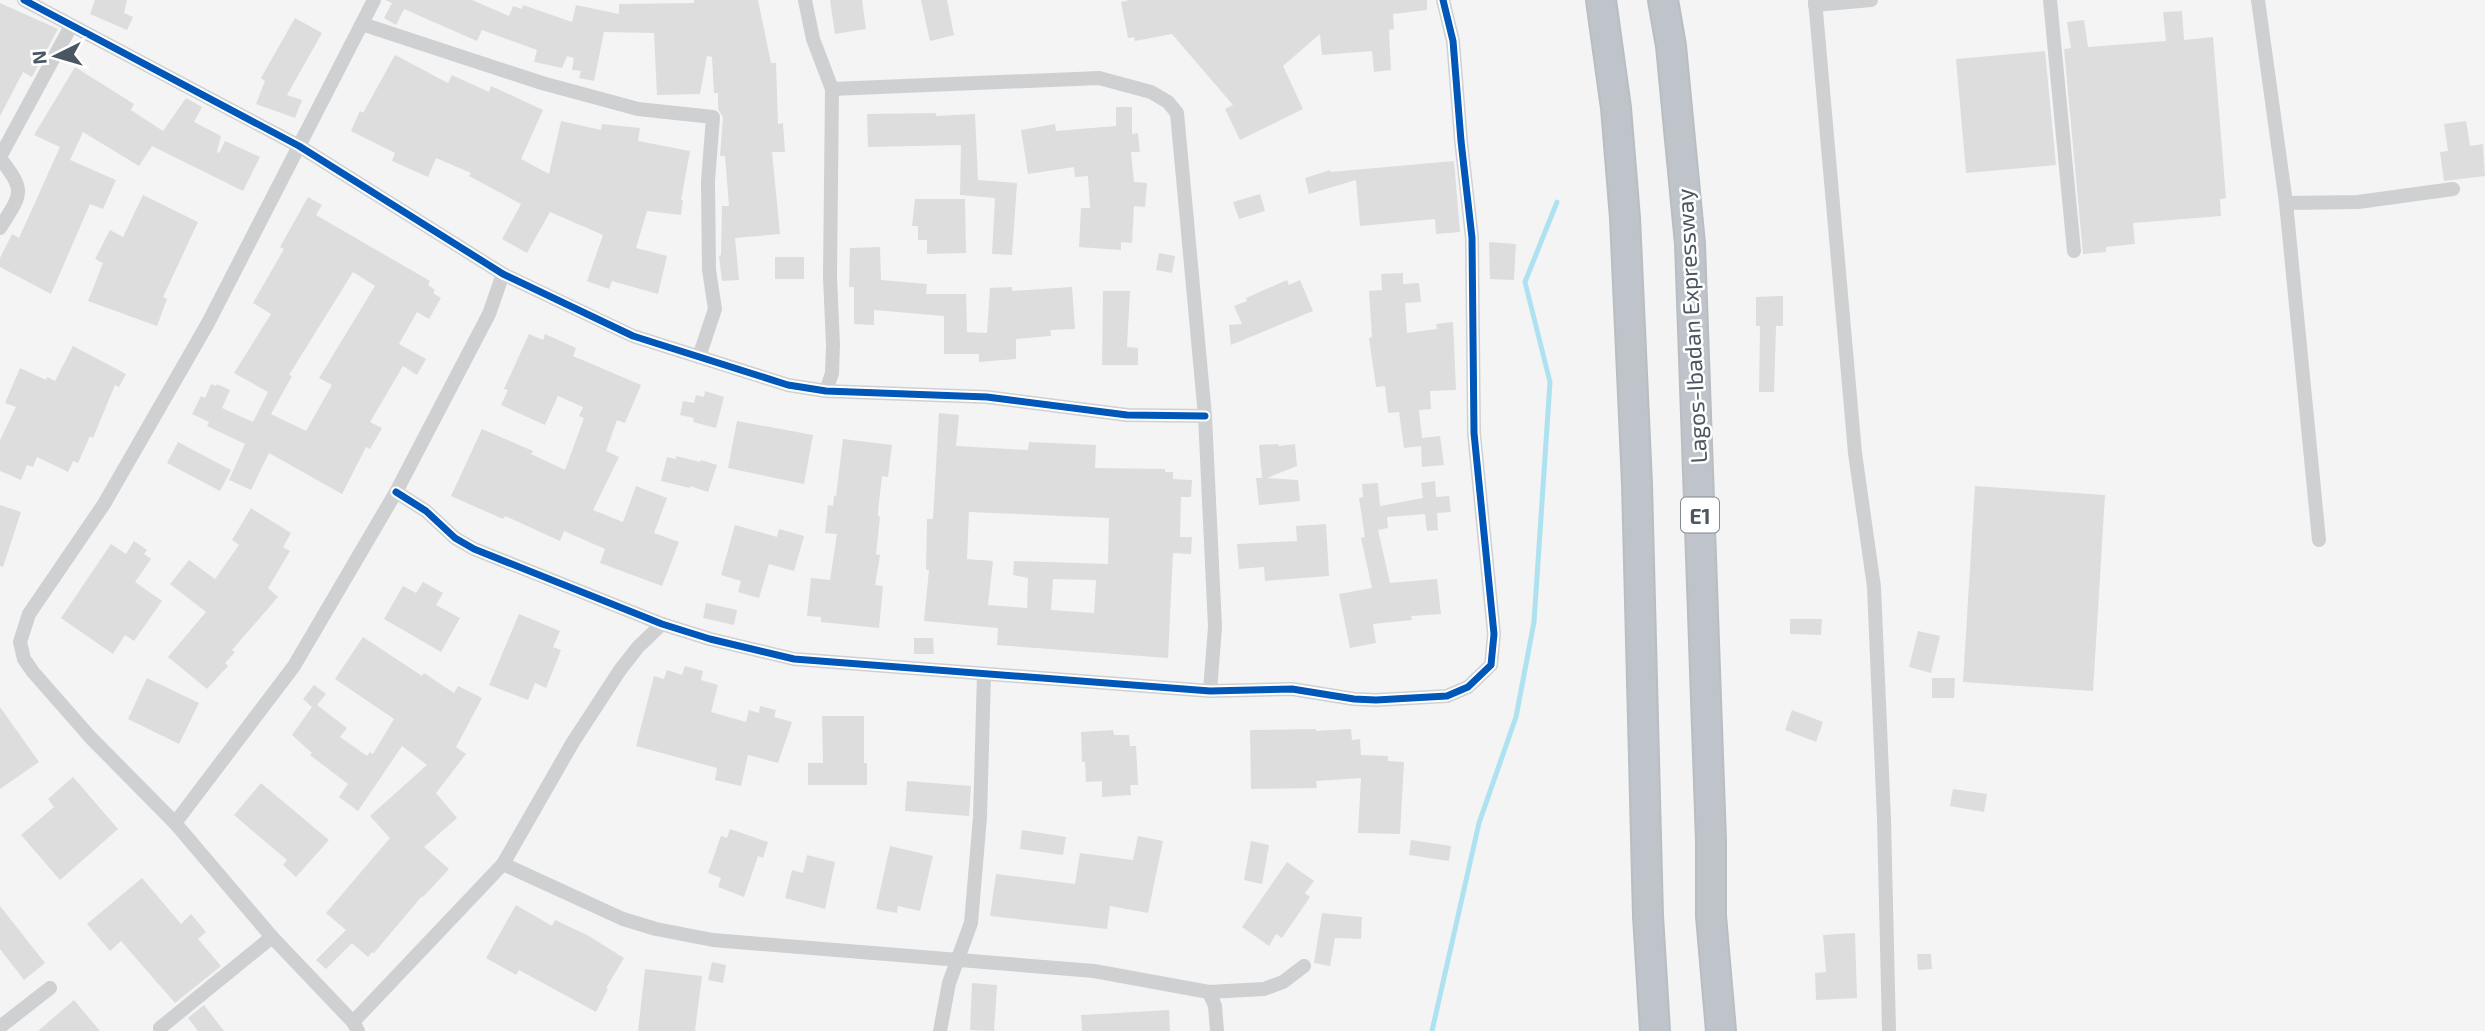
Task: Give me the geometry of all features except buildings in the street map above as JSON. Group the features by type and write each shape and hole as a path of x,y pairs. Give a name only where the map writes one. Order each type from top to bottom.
{"highway":[{"path":"1601,0 1616,108 1626,231 1637,484 1648,916 1655,1031"},
{"name":"Lagos-Ibadan Expressway","path":"1663,0 1671,46 1690,244 1711,841 1711,916 1721,1031"}],"street":[{"path":"24,0 299,146 503,274 633,336 788,385 826,390 987,397 1127,415 1205,416"},
{"path":"374,0 208,323 104,505 29,614 20,642 24,659 91,738 175,823 272,937 356,1027 503,864 573,743 620,670 638,647 662,624"},
{"path":"805,0 813,39 832,89 830,277 833,345 832,373 826,390"},
{"path":"396,492 426,511 455,538 474,549 662,624 710,639 794,659 1210,691 1292,689 1354,699 1447,696 1468,687 1491,665 1494,634 1474,433 1472,238 1453,41 1443,0"},
{"path":"1871,0 1815,2 1855,453 1874,587 1884,819 1889,1031"},
{"path":"2050,0 2074,251"},
{"path":"2258,0 2286,203 2319,540"},
{"path":"362,24 542,83 614,103 638,109 713,117 708,219 709,270 715,309 699,357"},
{"path":"0,228 13,207 19,188 17,180 0,158 71,26"},
{"path":"832,89 1099,78 1151,92 1168,102 1177,113 1205,416 1215,627 1210,691"},
{"path":"2286,203 2358,202 2453,190"},
{"path":"175,823 294,666 396,492 489,314 503,274"},
{"path":"940,1031 949,982 971,923 980,817 984,674"},
{"path":"503,864 623,919 656,929 713,940 1094,971 1209,992 1264,989 1283,982 1304,966"},
{"path":"160,1028 272,937"},
{"path":"0,1027 50,988"},
{"path":"1209,992 1215,1006 1217,1031"}],"waterway":[{"path":"1432,1031 1479,823 1516,717 1534,622 1550,382 1525,282 1557,202"}],"cycle path":[{"path":"24,0 299,146 503,274 633,336 788,385 826,391 987,397 1127,415 1205,416"},
{"path":"396,492 426,511 455,538 474,549 662,624 710,639 794,659 1210,691 1292,689 1376,700 1447,696 1468,687 1491,665 1494,634 1474,433 1472,238 1453,41 1443,0"}]}
